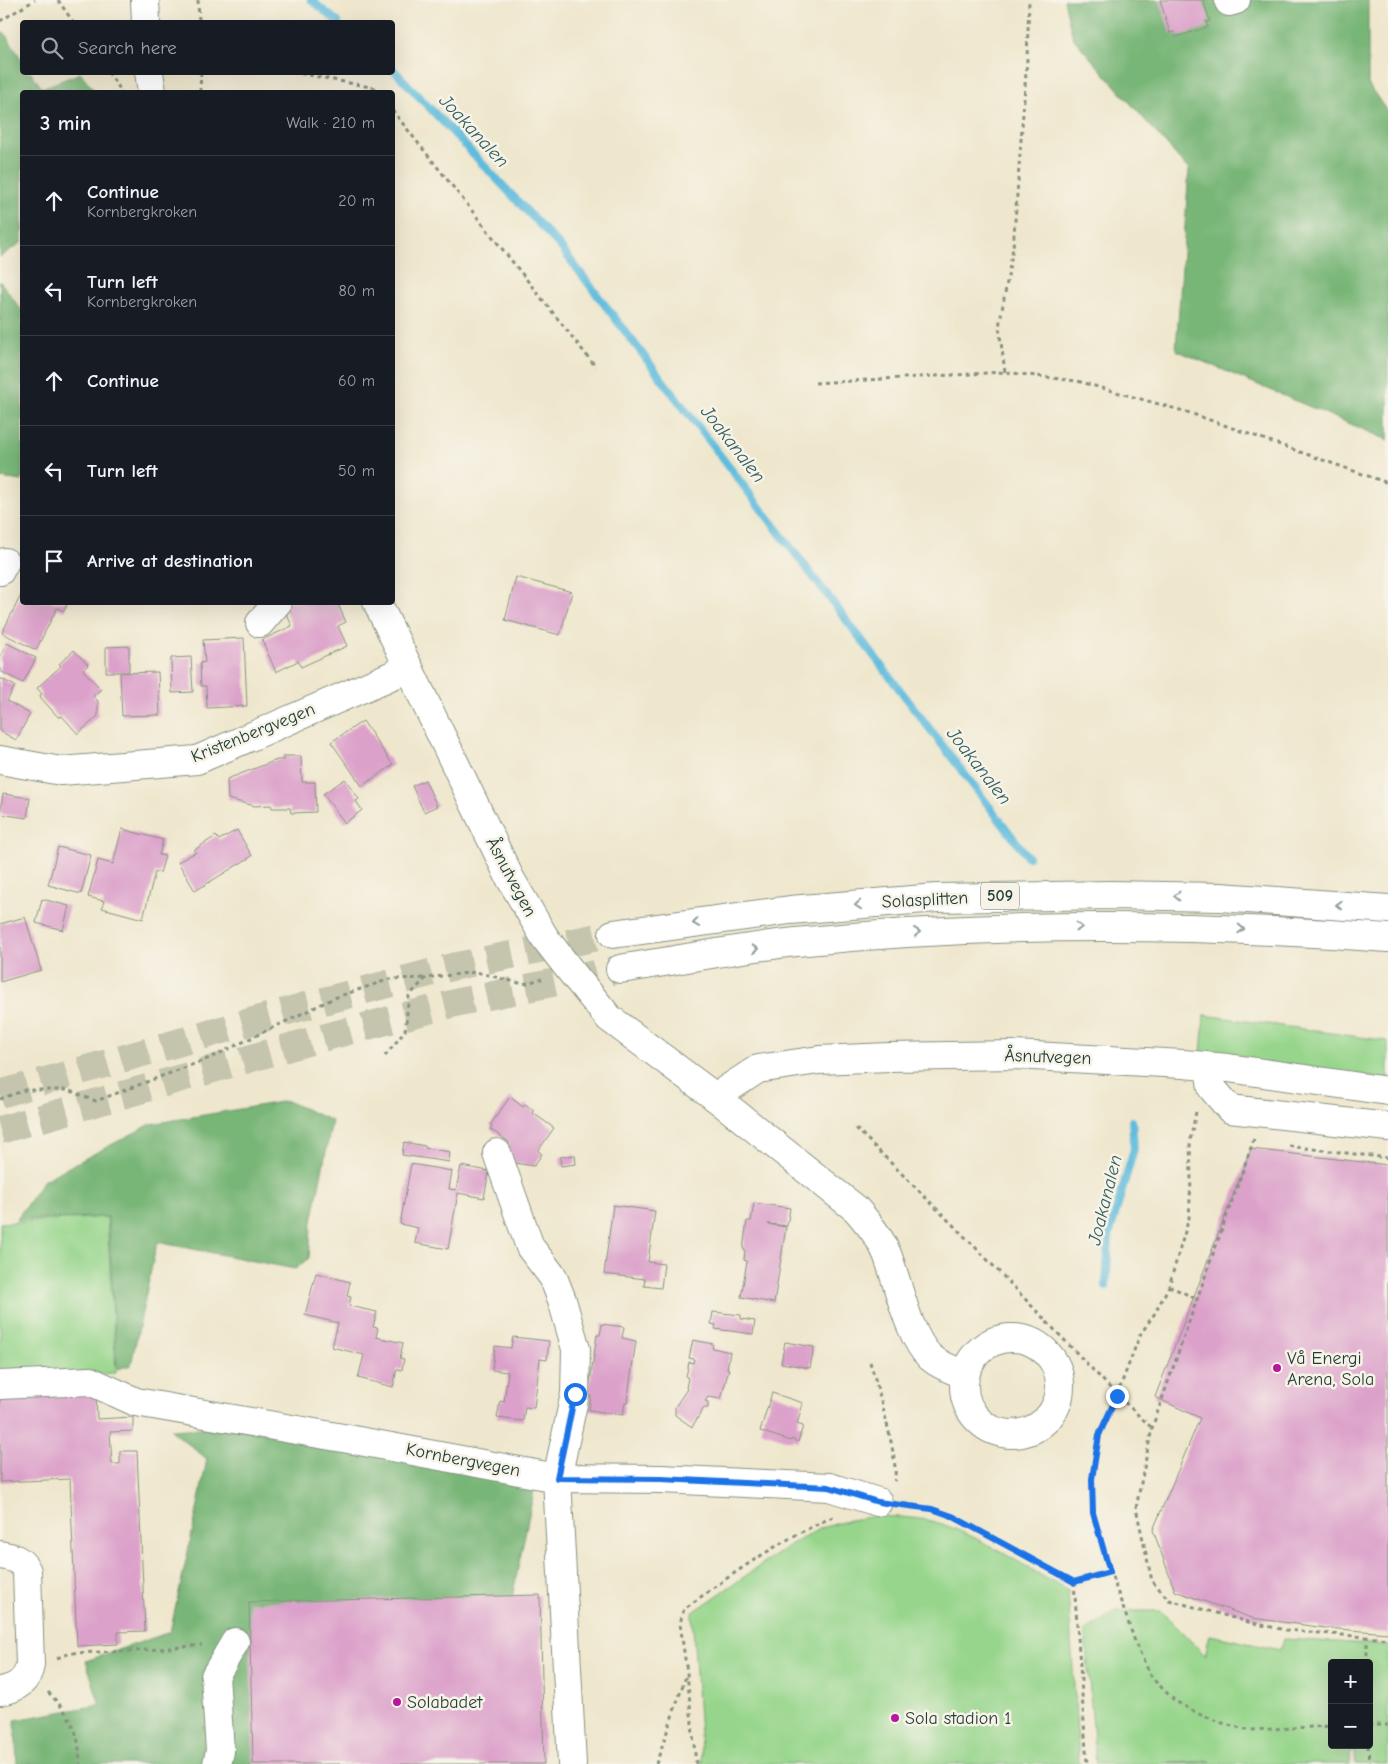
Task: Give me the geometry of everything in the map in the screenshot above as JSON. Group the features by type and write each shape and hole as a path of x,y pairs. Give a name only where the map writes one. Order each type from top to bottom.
{"main road":[{"path":"144,0 146,20"},
{"path":"149,75 152,90"},
{"path":"260,623 275,605"},
{"name":"Åsnutvegen","path":"378,605 510,878 545,938 609,1018 714,1097 856,1209 873,1229 886,1252 921,1347 931,1358 947,1368 964,1374"},
{"name":"Kristenbergvegen","path":"0,760 61,771 197,760 409,668"},
{"name":"Solasplitten","path":"613,934 790,910 936,898 1110,895 1211,897 1388,909"},
{"name":"Solasplitten","path":"620,970 795,942 948,930 1218,928 1388,938"},
{"name":"Åsnutvegen","path":"714,1097 758,1069 819,1060 1014,1055 1210,1078 1256,1072 1388,1091"},
{"path":"1210,1078 1230,1109 1388,1127"},
{"path":"497,1153 530,1246 553,1277 562,1300 576,1349 575,1394 557,1478 572,1764"},
{"name":"Kornbergvegen","path":"0,1385 90,1381 136,1402 557,1478 661,1479 829,1487 878,1502"},
{"path":"0,1555 15,1558 23,1563 27,1571 29,1674 15,1687 0,1691"},
{"path":"216,1764 220,1751 215,1676 235,1642"}],"path":[{"path":"0,21 35,0"},
{"path":"58,0 72,20"},
{"path":"198,0 199,20"},
{"path":"1005,372 999,328 1014,248 1029,0"},
{"path":"110,75 121,90"},
{"path":"200,90 201,75"},
{"path":"308,75 375,88 376,90"},
{"path":"395,114 596,367"},
{"path":"814,383 1005,372 1078,381 1187,412 1388,483"},
{"path":"0,1099 25,1090 67,1090 96,1101 210,1058 334,998 390,979 426,978 476,972 523,984 542,978"},
{"path":"385,1056 404,1031 409,996 426,978"},
{"path":"1210,1078 1197,1108 1190,1141 1191,1180 1189,1218 1169,1286 1155,1313 1140,1335 1117,1396 1099,1435 1092,1479 1093,1513 1110,1572 1137,1647 1152,1678 1175,1701 1201,1715 1228,1725 1251,1730 1328,1726"},
{"path":"1263,1113 1152,1428 1136,1508 1152,1581 1169,1600 1252,1623 1286,1630 1388,1639"},
{"path":"856,1128 981,1253 1117,1396 1152,1428"},
{"path":"1253,1141 1263,1142"},
{"path":"1282,1145 1388,1158"},
{"path":"1169,1286 1196,1299"},
{"path":"870,1362 893,1455 896,1477 890,1490 878,1502"},
{"path":"878,1502 932,1509 952,1516 1074,1582 1110,1572"},
{"path":"696,1764 688,1673 680,1623 684,1609 751,1562 787,1540 838,1514"},
{"path":"1074,1582 1087,1764"},
{"path":"1324,1634 1326,1628"},
{"path":"1366,1659 1367,1638"},
{"path":"71,1654 136,1651 235,1642"},
{"path":"656,1764 688,1673"},
{"path":"29,1674 65,1710 73,1724 80,1743 80,1764"},
{"path":"1373,1725 1388,1725"},
{"path":"1368,1749 1369,1764"}],"green space":[{"path":"1064,0 1368,0 1368,84 1388,113 1388,440 1176,350 1189,170 1073,38"},
{"path":"4,32 20,57 20,75 32,75 42,88 76,75 82,75 94,90 20,90 20,243 0,257 0,35"},
{"path":"0,281 20,308 20,481 0,478"},
{"path":"1204,1015 1388,1041 1388,1079 1201,1055"},
{"path":"287,1101 332,1121 311,1227 309,1258 295,1269 157,1242 131,1365 117,1369 108,1217 16,1220 44,1180 151,1124"},
{"path":"107,1217 116,1373 0,1379 0,1223"},
{"path":"245,1425 535,1485 501,1652 414,1632 293,1599 259,1633 267,1764 17,1764 15,1720 100,1705 86,1661 170,1632 207,1459 171,1430"},
{"path":"877,1516 910,1518 942,1524 991,1546 1068,1591 1079,1764 702,1764 692,1613 790,1545 821,1528 850,1520"},
{"path":"1116,1611 1161,1611 1205,1655 1210,1635 1280,1650 1283,1639 1388,1645 1388,1764 1356,1764 1355,1752 1350,1752 1350,1764 1168,1764 1211,1761 1154,1764 1096,1764 1085,1631"}],"building":[{"path":"1160,0 1203,0 1210,21 1206,22 1208,27 1176,37 1174,32 1170,33"},
{"path":"516,577 572,592 560,635 505,620"},
{"path":"20,597 20,605 67,605 64,611 57,608 36,650 2,633"},
{"path":"338,605 346,622 338,626 347,646 301,667 298,661 276,672 262,640 292,626 283,606"},
{"path":"244,638 247,706 207,708 206,686 201,686 200,663 205,662 203,640"},
{"path":"7,643 36,658 23,683 0,671 0,657"},
{"path":"129,646 129,672 106,672 106,647"},
{"path":"74,650 88,665 83,670 101,689 93,696 98,701 98,716 78,734 62,716 58,717 41,698 40,695 42,694 37,688 61,666 59,664"},
{"path":"191,657 193,692 172,693 171,658"},
{"path":"158,672 160,715 122,716 120,673"},
{"path":"0,678 15,686 7,701 30,714 16,740 0,731"},
{"path":"363,721 393,765 362,786 331,742"},
{"path":"283,756 301,756 302,782 315,782 316,812 291,813 290,808 272,808 271,805 255,806 228,799 227,779 277,760 283,760"},
{"path":"345,779 359,799 356,801 362,810 345,823 323,794"},
{"path":"425,780 437,806 424,812 412,786"},
{"path":"3,794 30,798 27,818 0,814"},
{"path":"122,829 163,840 159,855 165,856 160,873 155,872 143,919 102,908 104,901 88,897 98,860 113,864"},
{"path":"237,830 252,856 195,891 178,862 196,852 194,850 216,836 219,840"},
{"path":"58,847 91,855 81,894 48,885"},
{"path":"42,899 69,906 63,930 36,923"},
{"path":"25,917 41,970 0,982 0,924"},
{"path":"510,1097 523,1107 525,1104 534,1111 533,1113 554,1128 538,1151 542,1154 534,1166 508,1162 509,1142 490,1129 492,1126 490,1125"},
{"path":"404,1142 450,1152 449,1162 402,1155"},
{"name":"Vå Energi Arena, Sola","path":"1251,1149 1388,1165 1388,1633 1326,1628 1252,1618 1175,1591 1153,1530 1200,1418 1155,1397"},
{"path":"575,1155 576,1164 561,1166 560,1157"},
{"path":"411,1164 452,1171 449,1189 456,1190 461,1166 489,1171 484,1198 458,1193 448,1249 415,1243 418,1228 400,1224"},
{"path":"754,1203 790,1208 787,1226 768,1224 786,1227 774,1303 741,1297 747,1261 744,1260 745,1250 743,1249 747,1221 751,1221"},
{"path":"613,1205 655,1211 648,1262 664,1264 661,1288 644,1286 645,1279 604,1274"},
{"path":"316,1273 350,1282 347,1296 351,1297 349,1306 377,1312 373,1327 378,1328 376,1337 403,1343 400,1358 404,1359 402,1370 397,1369 393,1387 358,1378 364,1355 332,1347 338,1323 305,1315"},
{"path":"713,1312 741,1315 741,1319 755,1321 753,1334 715,1329 716,1325 711,1324"},
{"path":"602,1324 624,1327 622,1338 636,1341 627,1402 625,1402 623,1415 589,1410 591,1396 588,1396 597,1335 600,1335"},
{"path":"513,1337 549,1341 547,1360 540,1359 534,1408 525,1407 523,1421 497,1418 500,1401 504,1402 508,1372 492,1370 495,1346 511,1348"},
{"path":"693,1340 713,1344 712,1348 730,1352 727,1369 729,1369 721,1399 708,1397 705,1401 708,1402 708,1408 704,1408 692,1427 675,1415 675,1407 687,1389 688,1378 686,1377 689,1362 693,1363 694,1359 689,1358"},
{"path":"785,1342 814,1347 810,1368 781,1363"},
{"path":"96,1390 97,1419 133,1417 133,1431 110,1432 112,1464 120,1464 120,1451 137,1451 145,1631 118,1632 118,1644 77,1646 70,1479 0,1482 0,1394"},
{"path":"772,1393 803,1403 797,1424 803,1426 798,1442 760,1431"},
{"name":"Solabadet","path":"540,1595 544,1764 253,1764 249,1602"}],"waterway":[{"name":"Joakanalen","path":"311,0 336,20"},
{"name":"Joakanalen","path":"395,71 559,245 1028,857"},
{"name":"Joakanalen","path":"1106,1286 1109,1236 1134,1149 1132,1121"}],"tunnel":[{"path":"0,1094 309,1005 452,967 613,934"},
{"path":"0,1130 318,1039 459,1002 620,969"}],"place":[{"name":"Vå Energi Arena, Sola","path":"1277,1368"},
{"name":"Solabadet","path":"397,1702"},
{"name":"Sola stadion 1","path":"895,1718"}],"route":[{"path":"575,1394 557,1478 661,1479 829,1487 878,1502 932,1509 952,1516 1074,1582 1110,1572 1093,1513 1092,1479 1099,1435 1117,1396"}]}
